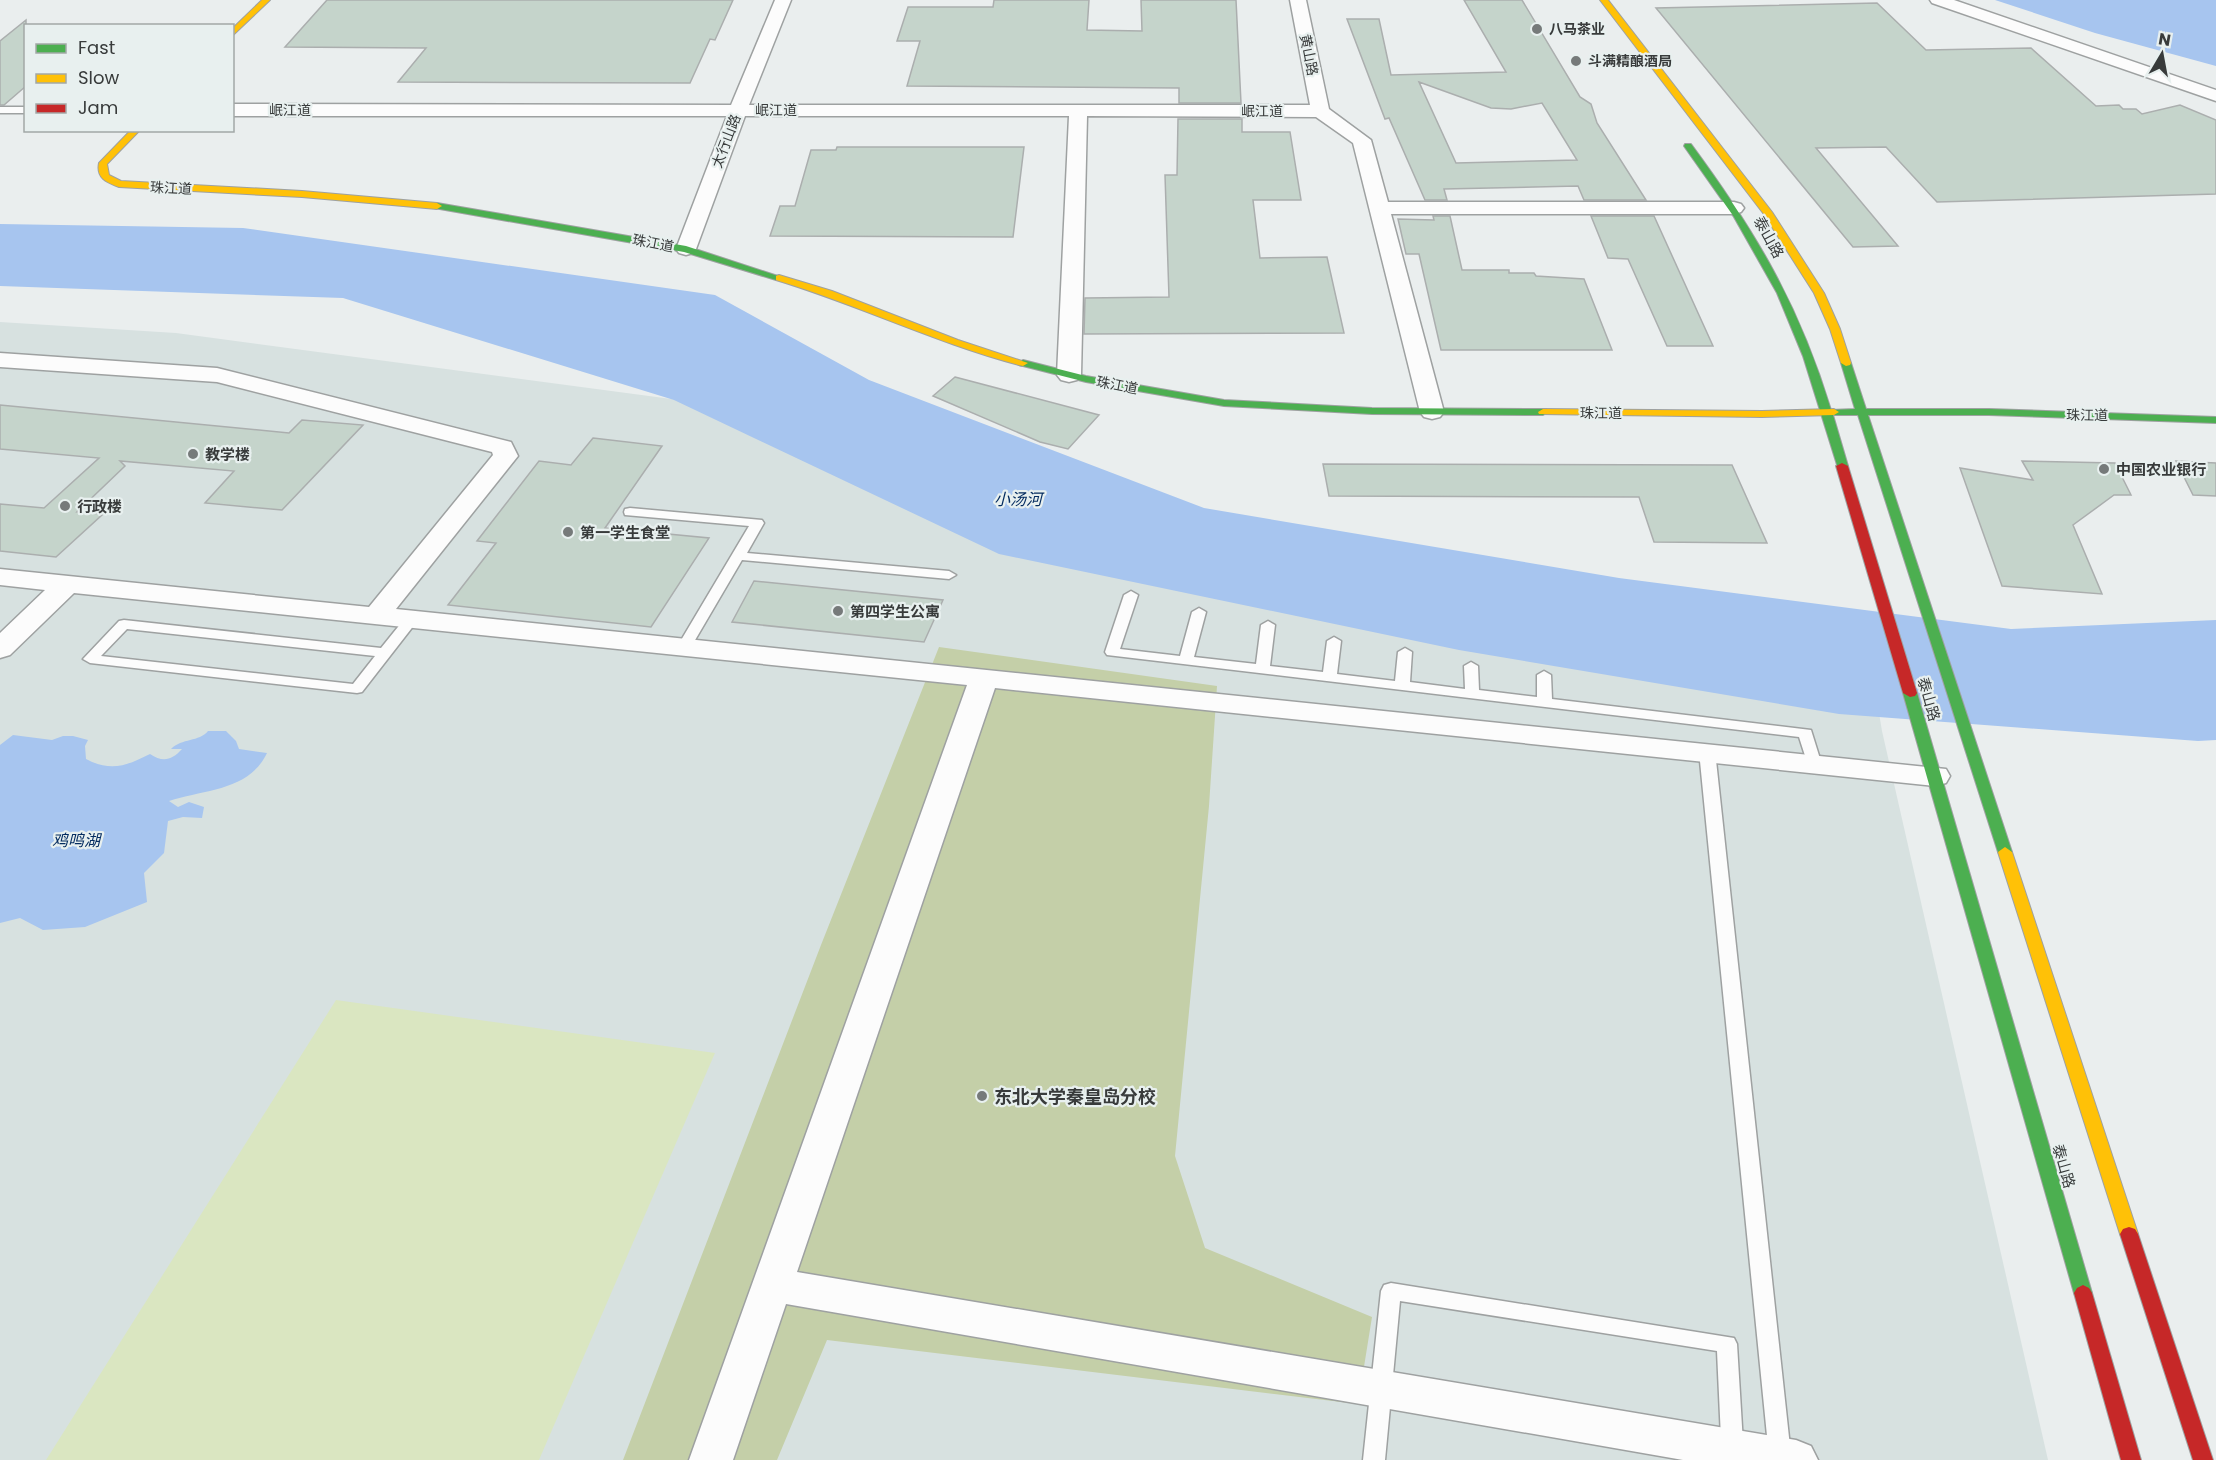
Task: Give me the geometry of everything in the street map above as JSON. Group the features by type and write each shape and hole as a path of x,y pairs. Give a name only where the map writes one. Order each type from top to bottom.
{"street":[{"path":"234,32 266,0"},
{"name":"太行山路","path":"686,249 738,110 783,0"},
{"name":"黄山路","path":"1298,0 1320,111"},
{"path":"1604,0 1767,212 1819,292 1863,412 2203,1460"},
{"path":"1938,0 2216,96"},
{"name":"岷江道","path":"234,110 1320,111"},
{"path":"1069,375 1078,110"},
{"path":"1320,111 1362,140 1432,412"},
{"name":"珠江道","path":"134,132 103,163 102,170 105,177 119,184 302,194 443,207 564,226 686,249 829,293 954,342 1025,364 1153,392 1224,403 1298,409 1432,412 1762,414 1826,411 2124,416 2216,420"},
{"name":"泰山路","path":"1678,132 1734,208 1782,293 1802,340 1879,585 2131,1460"},
{"path":"1380,208 1734,208"},
{"path":"0,360 216,375 502,447 506,456 376,616"},
{"path":"0,577 1935,776"},
{"path":"0,649 67,584"},
{"path":"711,1460 984,680"},
{"path":"773,1285 1381,1389 1733,1454 1788,1459"}],"lane":[{"path":"0,110 24,110"},
{"path":"630,512 758,523 684,647"},
{"path":"738,556 949,575"},
{"path":"1131,595 1113,652 1806,733 1813,762"},
{"path":"1186,661 1199,612"},
{"path":"385,653 124,624 90,659 357,689 411,620"},
{"path":"1262,670 1268,625"},
{"path":"1329,678 1334,640"},
{"path":"1402,686 1405,652"},
{"path":"1471,666 1472,694"},
{"path":"1544,675 1545,702"},
{"path":"1707,752 1788,1459"},
{"path":"1374,1460 1391,1292 1727,1344 1733,1454"}],"shaded area":[{"name":"东北大学秦皇岛分校","path":"0,322 176,333 679,400 1878,707 2048,1460 0,1460"}],"green space":[{"path":"939,647 1217,686 1209,806 1175,1156 1205,1248 1372,1317 1358,1404 827,1340 777,1460 623,1460 821,945"},
{"path":"336,1000 715,1053 539,1460 46,1460"}],"water":[{"path":"1995,0 2216,0 2216,66 2095,33"},
{"name":"小汤河","path":"0,224 243,228 715,295 869,380 1204,508 1619,578 2011,629 2216,620 2216,740 2198,741 1839,714 1459,650 999,554 674,400 343,298 0,286"},
{"name":"鸡鸣湖","path":"208,731 226,731 236,741 239,749 267,753 249,775 238,782 169,801 178,807 189,802 204,807 202,818 183,817 168,821 164,853 144,873 147,902 85,927 43,930 20,918 0,923 0,745 13,735 52,740 63,736 73,736 88,740 85,746 86,759 103,765 118,766 150,754 159,759 171,758 182,749 171,749 175,746 200,737"}],"building":[{"path":"327,0 733,0 715,40 710,39 690,83 398,82 426,48 285,47"},
{"path":"994,0 1089,0 1087,30 1142,31 1141,0 1236,0 1241,103 1179,103 1179,88 907,86 920,41 897,41 908,7 993,7"},
{"path":"1464,0 1522,0 1580,97 1591,104 1597,123 1646,200 1584,200 1578,186 1444,189 1447,200 1425,200 1389,118 1385,119 1347,19 1379,19 1391,75 1506,72","holes":["1419,82 1491,108 1511,109 1542,103 1577,160 1456,163"]},
{"path":"1877,3 1926,50 2031,48 2096,106 2119,105 2123,109 2136,109 2142,114 2180,105 2216,120 2216,194 1937,202 1886,147 1816,148 1898,246 1853,247 1656,8"},
{"path":"26,20 24,24 24,88 4,105 0,105 0,41"},
{"path":"1178,119 1242,119 1242,132 1290,132 1301,200 1253,200 1260,258 1327,257 1344,333 1084,334 1085,298 1169,297 1165,175 1177,175"},
{"path":"837,147 1024,147 1013,237 770,236 780,206 795,206 811,150 836,150"},
{"path":"1433,216 1450,216 1462,270 1509,270 1509,273 1534,273 1536,276 1584,279 1612,350 1441,350 1419,254 1406,254 1398,219 1434,220"},
{"path":"1591,216 1654,216 1713,346 1667,346 1628,259 1608,258"},
{"path":"955,377 1099,415 1068,449 1040,442 933,396"},
{"name":"教学楼","path":"0,405 289,433 302,420 363,425 282,510 205,503 234,471 120,461 125,466 77,512 103,514 56,557 0,551 0,504 44,508 99,458 0,449"},
{"name":"第一学生食堂","path":"593,438 662,446 605,528 709,538 651,627 448,605 496,543 477,541 539,461 571,465"},
{"path":"2022,461 2115,463 2131,495 2114,495 2073,525 2102,594 2002,586 1960,468 2033,480"},
{"path":"2176,461 2216,463 2216,496 2193,495"},
{"path":"1323,464 1732,465 1767,543 1654,542 1639,497 1329,496"},
{"name":"第四学生公寓","path":"754,581 943,600 924,642 732,622"}],"traffic: fast":[{"path":"1688,146 1738,217 1782,293 1808,356 1842,466"},
{"path":"437,206 686,249 779,278"},
{"path":"1023,363 1086,379 1224,403 1372,411 1543,412"},
{"path":"1846,363 2005,852"},
{"path":"1834,412 1989,412 2216,420"},
{"path":"1910,693 2083,1293"}],"traffic: slow":[{"path":"234,32 266,0"},
{"path":"1604,0 1767,212 1819,293 1835,329 1846,363"},
{"path":"134,132 103,163 102,170 105,177 119,184 302,194 437,206"},
{"path":"779,278 829,293 954,342 1023,363"},
{"path":"1543,412 1762,414 1834,412"},
{"path":"2005,852 2129,1234"}],"traffic: jam":[{"path":"1842,466 1910,693"},
{"path":"2129,1234 2203,1460"},
{"path":"2083,1293 2131,1460"}],"place":[{"name":"八马茶业","path":"1537,29"},
{"name":"斗满精酿酒局","path":"1576,61"},
{"name":"教学楼","path":"193,454"},
{"name":"中国农业银行","path":"2104,469"},
{"name":"行政楼","path":"65,506"},
{"name":"第一学生食堂","path":"568,532"},
{"name":"第四学生公寓","path":"838,611"},
{"name":"东北大学秦皇岛分校","path":"982,1096"}]}
